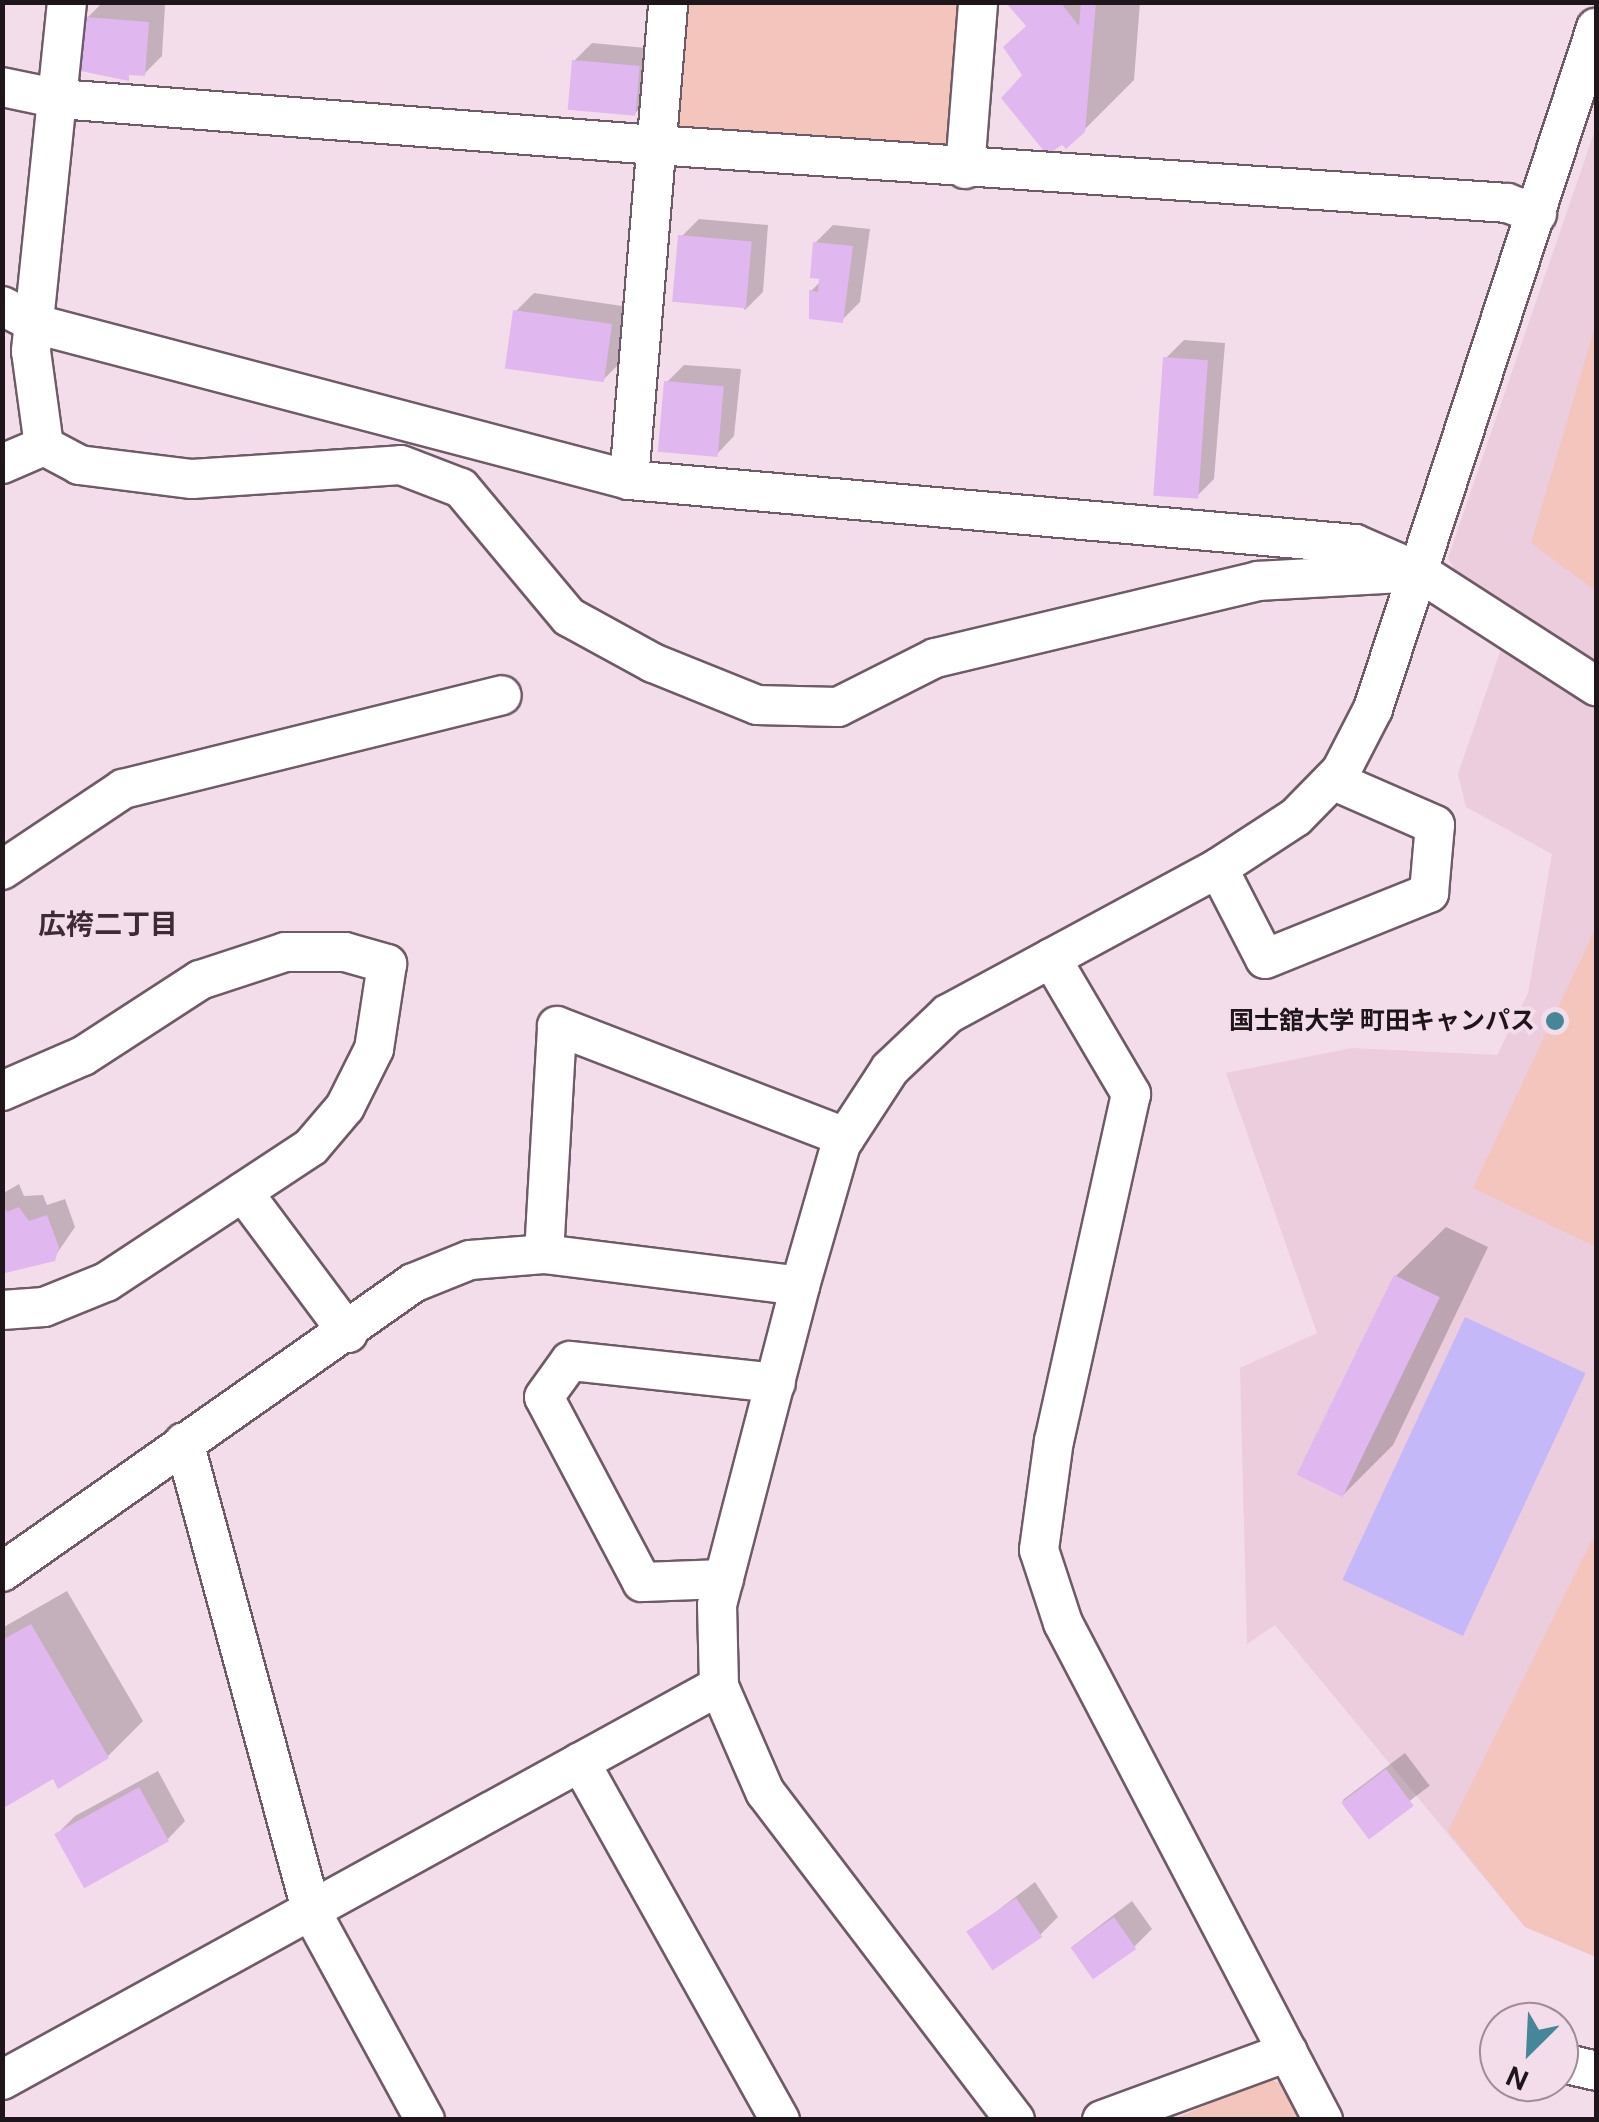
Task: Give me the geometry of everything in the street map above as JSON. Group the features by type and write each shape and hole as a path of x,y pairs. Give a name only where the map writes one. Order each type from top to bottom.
{"street":[{"path":"44,446 31,351 38,325 67,2"},
{"path":"629,480 668,2"},
{"path":"966,169 978,2"},
{"path":"1015,2120 765,1792 718,1686 717,1605 800,1286 845,1138 890,1069 948,1014 1218,868 1296,818 1332,780 1373,709 1596,28"},
{"path":"2,87 60,99 654,145 1506,203 1537,214"},
{"path":"2,306 38,325 629,480 1355,544 1419,572 1596,686"},
{"path":"44,446 79,464 192,479 401,465 460,488 569,617 653,663 757,705 838,708 935,658 1258,580 1419,572"},
{"path":"2,464 44,446"},
{"path":"2,870 123,789 502,695"},
{"path":"1218,868 1265,960 1429,893 1435,825 1332,780"},
{"path":"2,1091 83,1056 200,980 284,952 345,952 387,964 374,1049 346,1107 311,1147 106,1282 44,1306 2,1310"},
{"path":"1052,958 1131,1094 1054,1440 1038,1550 1063,1623 1322,2120"},
{"path":"544,1254 556,1026 845,1138"},
{"path":"243,1192 348,1333"},
{"path":"2,1572 184,1442 348,1333 413,1283 470,1260 544,1254 800,1286"},
{"path":"724,1579 642,1582 544,1397 570,1361 776,1383"},
{"path":"184,1442 310,1911 426,2120"},
{"path":"2,2080 718,1686"},
{"path":"580,1762 780,2120"},
{"path":"1102,2120 1288,2052"}],"shaded area":[{"path":"677,3 973,3 963,159 663,133"},
{"name":"国士舘大学 町田キャンパス","path":"1596,127 1596,1957 1525,1927 1275,1625 1247,1644 1240,1368 1317,1333 1226,1073 1352,1048 1497,1055 1528,993 1552,854 1466,807 1458,774 1514,611 1461,581 1448,558"},
{"path":"1596,323 1596,591 1531,543"},
{"path":"1596,927 1596,1247 1473,1188"},
{"path":"1465,1317 1586,1373 1463,1636 1342,1580"},
{"path":"1596,1532 1596,1957 1525,1927 1448,1831"},
{"path":"1269,2079 1288,2086 1306,2120 1171,2120"}],"building":[{"path":"1005,2 1060,2 1079,26 1081,2 1096,2 1085,132 1066,149 1062,145 1047,155 1001,98 1022,75 1003,47 1026,26"},
{"path":"85,17 149,22 145,76 129,75 129,81 81,71"},
{"path":"572,60 640,66 635,116 568,110"},
{"path":"678,235 752,241 746,308 672,302"},
{"path":"813,242 853,246 843,323 809,319 809,290 818,292 819,279 810,278"},
{"path":"513,310 612,324 604,382 505,368"},
{"path":"1163,357 1208,360 1198,499 1153,496"},
{"path":"664,381 724,386 718,457 658,452"},
{"path":"2,1203 7,1212 19,1207 29,1221 47,1215 59,1247 55,1261 5,1273"},
{"path":"1394,1275 1440,1297 1343,1497 1297,1475"},
{"path":"31,1624 109,1758 58,1789 53,1779 2,1809 2,1640"},
{"path":"1386,1769 1414,1806 1369,1839 1341,1803"},
{"path":"139,1787 169,1841 84,1888 54,1834"},
{"path":"1016,1898 1042,1937 993,1971 966,1932"},
{"path":"1114,1917 1136,1949 1093,1979 1071,1947"}],"place":[{"name":"国士舘大学 町田キャンパス","path":"1555,1021"}],"district":[{"name":"広袴二丁目","path":"108,925"}]}
